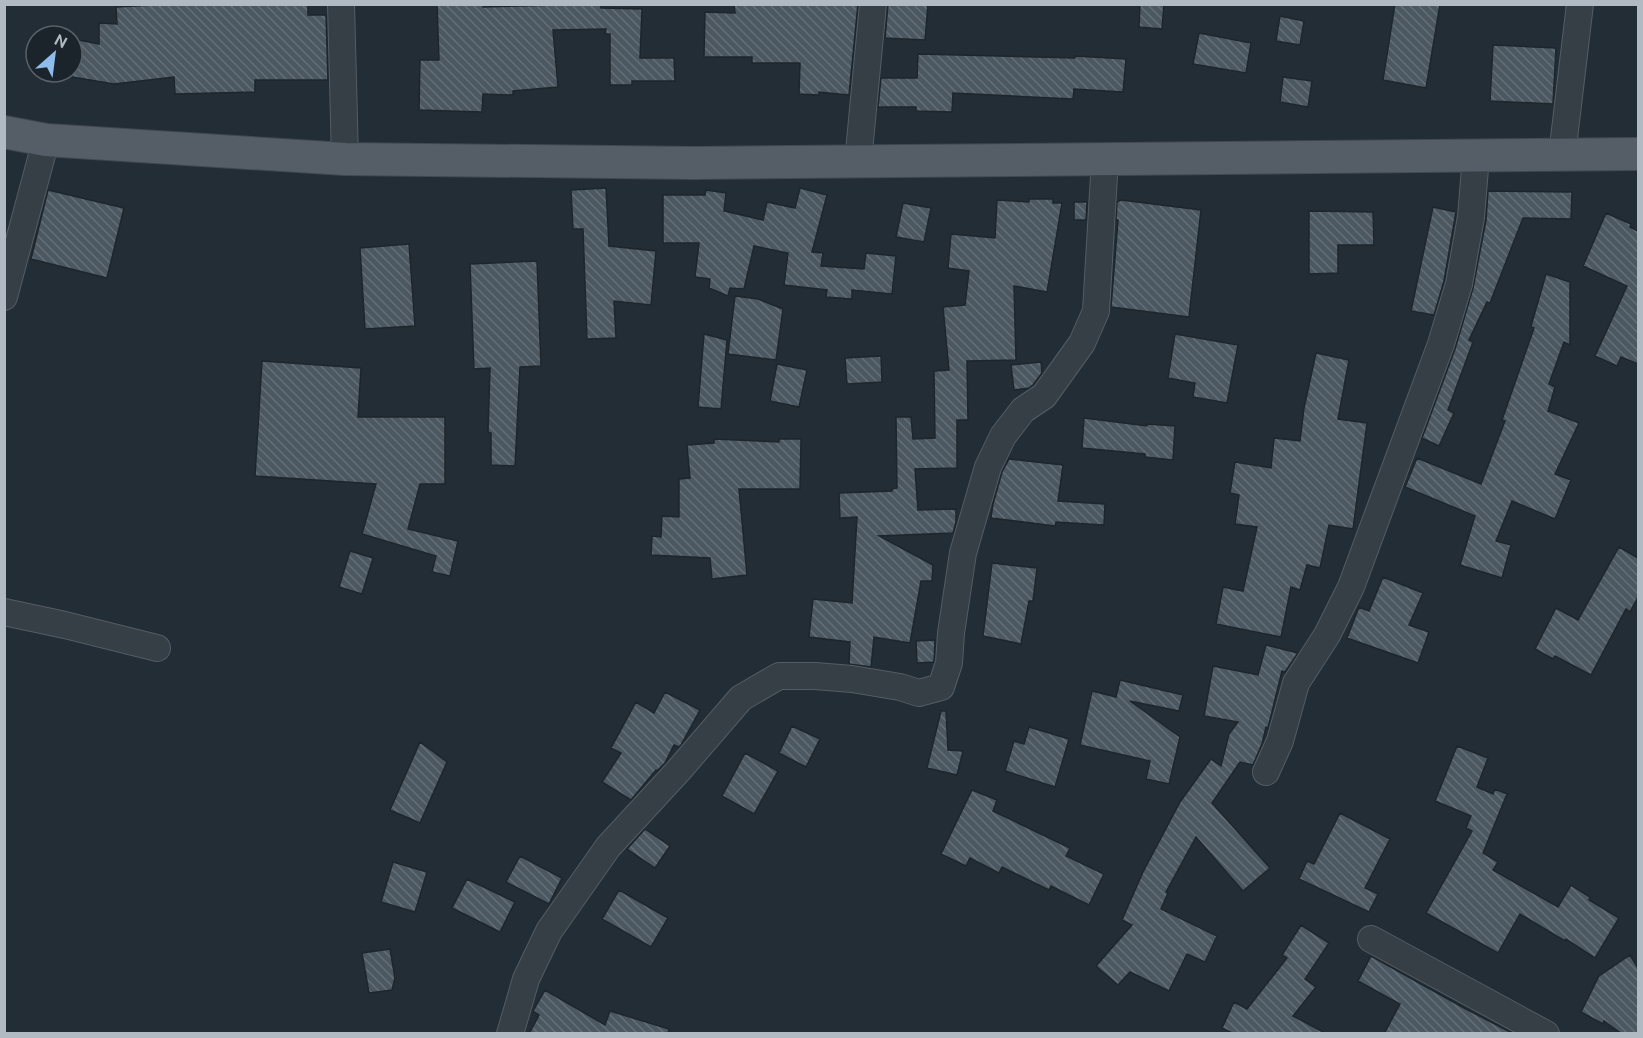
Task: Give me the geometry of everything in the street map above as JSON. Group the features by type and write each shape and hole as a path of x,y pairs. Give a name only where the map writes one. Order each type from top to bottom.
{"main road":[{"path":"4,132 46,140 345,159 695,163 1638,154"}],"street":[{"path":"341,4 345,159"},
{"path":"858,162 873,4"},
{"path":"1562,155 1580,4"},
{"path":"4,297 46,140"},
{"path":"1266,772 1280,741 1296,683 1327,634 1351,587 1441,344 1459,284 1471,217 1476,156"},
{"path":"510,1034 526,980 555,922 608,847 741,698 779,676 852,679 900,687 919,693 941,687 949,663 951,633 963,553 988,467 1003,436 1023,410 1044,396 1082,344 1096,311 1105,159"},
{"path":"4,612 158,648"},
{"path":"1371,939 1546,1034"}],"building":[{"path":"172,4 308,4 308,15 326,15 328,80 255,80 255,92 175,94 174,77 114,84 84,79 84,41 99,44 99,23 117,24 116,7"},
{"path":"437,4 483,4 483,7 600,4 601,8 642,9 640,58 674,58 675,81 632,81 632,85 610,85 610,34 605,34 606,29 553,30 558,87 513,91 513,95 483,94 482,112 419,110 420,60 439,60"},
{"path":"734,4 858,4 849,95 819,92 819,95 799,94 800,63 752,63 752,57 704,57 705,12 735,13"},
{"path":"888,4 928,4 925,40 885,38"},
{"path":"1140,4 1164,4 1162,29 1139,27"},
{"path":"1395,4 1440,4 1426,88 1383,80"},
{"path":"1280,16 1304,21 1300,45 1276,41"},
{"path":"1199,33 1251,43 1246,73 1193,64"},
{"path":"1493,45 1556,48 1553,104 1490,101"},
{"path":"918,54 1126,59 1123,92 1074,89 1073,99 953,93 952,112 916,111 916,107 878,107 881,78 917,78"},
{"path":"1283,77 1312,81 1308,107 1280,102"},
{"path":"606,188 609,246 656,251 651,305 614,301 616,338 587,339 583,229 573,229 571,190"},
{"path":"800,188 827,195 812,252 823,253 821,266 864,269 866,253 896,256 892,294 852,290 852,299 826,297 827,290 784,285 788,253 754,246 744,289 730,288 728,296 709,288 710,279 695,277 699,243 663,243 663,195 705,195 706,190 726,193 724,211 763,220 767,202 795,208"},
{"path":"48,190 124,208 107,278 31,259"},
{"path":"1488,191 1572,192 1571,219 1523,218 1490,303 1487,302 1469,340 1473,342 1448,410 1454,413 1439,446 1422,438 1455,349 1473,288 1486,220"},
{"path":"1029,199 1053,199 1053,203 1062,203 1047,292 1014,286 1016,360 967,361 968,420 957,420 957,468 915,469 918,510 956,509 953,533 879,536 933,565 932,581 921,581 910,643 874,637 871,667 849,664 850,642 809,637 813,599 852,603 857,517 840,518 839,493 892,491 897,488 896,417 911,417 913,439 935,438 934,371 949,370 943,307 965,305 969,271 948,268 951,234 995,238 997,200 1029,202"},
{"path":"1121,200 1201,210 1189,317 1111,307 1118,220 1116,220 1117,202"},
{"path":"1074,202 1087,202 1086,220 1074,220"},
{"path":"903,203 931,208 924,242 896,237"},
{"path":"1433,207 1456,212 1444,281 1434,315 1411,311"},
{"path":"1309,211 1373,212 1374,245 1338,245 1338,273 1309,274"},
{"path":"1606,213 1631,224 1630,227 1638,231 1638,364 1621,357 1617,366 1595,356 1627,286 1583,266"},
{"path":"409,244 415,326 365,329 360,248"},
{"path":"537,261 541,366 520,367 515,466 491,465 491,433 488,432 490,368 474,369 470,264"},
{"path":"1546,274 1570,282 1570,345 1564,342 1549,384 1555,387 1548,411 1579,423 1555,474 1571,480 1555,519 1512,501 1496,541 1511,545 1502,578 1460,565 1475,516 1405,487 1417,458 1481,484 1505,421 1502,420 1534,328 1531,326"},
{"path":"735,296 758,299 783,309 776,360 728,354"},
{"path":"704,334 727,340 721,409 698,407"},
{"path":"1175,334 1238,345 1227,403 1193,397 1195,383 1168,378"},
{"path":"1316,353 1349,360 1338,419 1367,423 1353,529 1329,525 1320,568 1307,565 1300,590 1291,587 1281,637 1216,624 1223,587 1243,591 1257,527 1235,524 1239,495 1230,493 1235,462 1271,468 1274,438 1300,441 1304,408"},
{"path":"881,356 882,382 847,384 845,358"},
{"path":"262,361 361,368 358,417 445,417 445,484 420,484 408,529 458,541 450,576 432,572 436,556 362,534 376,484 255,476"},
{"path":"1041,362 1042,373 1033,385 1029,388 1014,390 1011,365"},
{"path":"777,364 807,370 799,407 770,401"},
{"path":"1084,418 1147,426 1147,424 1175,426 1173,460 1145,457 1145,454 1082,448"},
{"path":"714,439 779,442 779,439 801,439 800,489 739,489 747,575 712,579 710,558 651,555 652,536 661,537 662,516 679,517 679,479 690,478 687,445 714,443"},
{"path":"1009,459 1063,465 1058,501 1105,504 1104,525 1056,522 1055,526 991,518 1002,472"},
{"path":"1619,547 1638,558 1638,597 1630,612 1626,609 1591,675 1555,656 1553,659 1535,649 1556,608 1578,620"},
{"path":"350,551 373,558 362,594 339,587"},
{"path":"992,563 1037,568 1033,601 1029,601 1021,644 983,636"},
{"path":"1383,577 1423,593 1409,625 1429,632 1418,663 1347,638 1359,607 1369,611"},
{"path":"935,640 934,662 917,663 916,641"},
{"path":"1266,645 1298,653 1285,672 1282,671 1268,728 1266,727 1253,765 1240,762 1212,803 1270,868 1243,891 1196,837 1166,892 1168,893 1161,909 1217,936 1205,962 1187,954 1169,991 1130,972 1118,985 1096,966 1132,925 1122,920 1143,872 1180,802 1211,759 1221,766 1229,734 1238,722 1204,716 1213,666 1258,675"},
{"path":"1120,680 1183,695 1179,711 1130,701 1180,737 1169,784 1146,779 1150,761 1080,745 1092,691 1116,697"},
{"path":"665,692 700,710 681,745 679,747 674,745 665,763 656,770 631,800 602,782 621,753 611,748 636,702 654,713"},
{"path":"941,711 946,711 948,750 963,751 957,775 927,768"},
{"path":"792,726 820,739 806,767 779,753"},
{"path":"1029,727 1069,739 1055,787 1005,771 1014,741 1024,744"},
{"path":"420,742 447,762 420,823 390,810"},
{"path":"1457,746 1488,758 1477,787 1493,794 1495,789 1507,794 1483,853 1498,862 1493,870 1558,907 1571,885 1590,897 1589,900 1619,918 1595,958 1520,914 1498,953 1426,913 1472,831 1466,828 1471,816 1435,801"},
{"path":"745,753 778,771 754,814 722,796"},
{"path":"972,790 997,800 993,811 1070,848 1066,856 1104,874 1089,905 1051,886 1049,890 1002,867 999,873 970,858 966,866 941,854"},
{"path":"1340,813 1390,839 1365,888 1378,894 1369,912 1299,879 1307,861 1314,864"},
{"path":"645,829 670,846 655,868 627,849"},
{"path":"520,856 562,878 549,904 506,882"},
{"path":"393,862 427,872 415,912 381,902"},
{"path":"467,879 515,902 500,932 452,908"},
{"path":"619,890 668,918 651,947 602,919"},
{"path":"1301,925 1329,943 1305,979 1316,987 1293,1016 1327,1034 1234,1034 1222,1028 1234,1002 1247,1009 1287,958 1282,955"},
{"path":"390,949 395,978 392,990 369,993 362,953"},
{"path":"1630,955 1638,968 1638,1034 1622,1034 1604,1021 1603,1024 1581,1012 1599,976"},
{"path":"1371,956 1514,1034 1384,1034 1400,1004 1358,981"},
{"path":"545,990 605,1025 610,1011 669,1029 668,1034 529,1034 539,1015 533,1011"}]}
